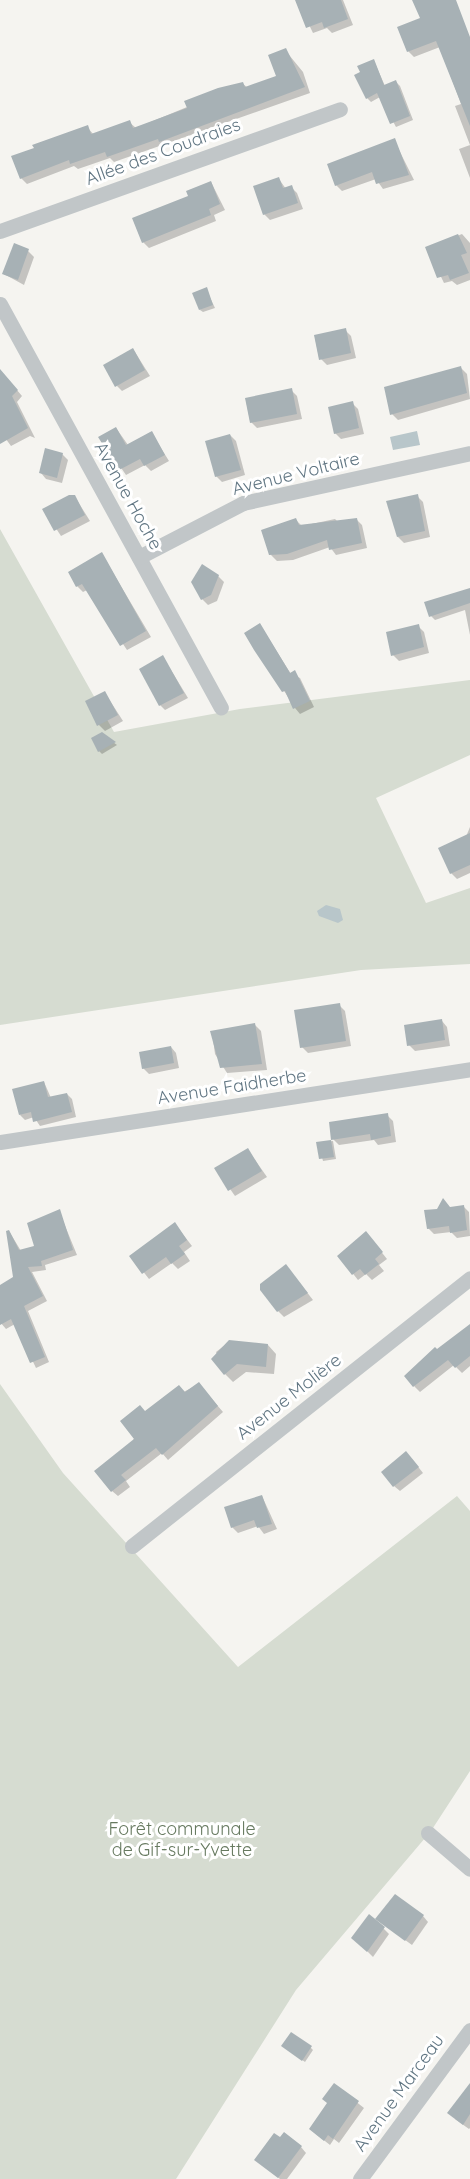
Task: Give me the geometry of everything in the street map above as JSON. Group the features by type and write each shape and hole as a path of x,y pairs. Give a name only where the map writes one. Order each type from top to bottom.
{"street":[{"name":"Allée des Coudraies","path":"0,231 340,109"},
{"name":"Avenue Hoche","path":"0,304 221,707"},
{"name":"Avenue Voltaire","path":"139,556 243,503 470,453"},
{"name":"Avenue Faidherbe","path":"0,1142 470,1070"},
{"name":"Avenue Molière","path":"132,1546 470,1278"},
{"path":"428,1833 470,1869"},
{"name":"Avenue Marceau","path":"360,2179 470,2030"}],"green space":[{"path":"0,529 114,732 240,709 470,680 470,755 376,798 426,903 470,888 470,964 361,970 0,1025"},
{"name":"Forêt communale de Gif-sur-Yvette","path":"0,1384 63,1473 238,1667 457,1496 470,1511 470,1771 431,1831 296,1990 176,2179 0,2179"}],"shaded area":[{"path":"417,431 420,445 393,450 390,437"},
{"path":"326,905 340,909 343,920 338,923 319,916 317,911"}],"building":[{"path":"295,0 341,0 348,19 324,28 322,22 306,28"},
{"path":"412,0 456,0 470,37 470,126 436,41 407,52 397,27 420,18"},
{"path":"286,48 305,87 159,142 158,139 107,157 105,152 70,164 69,160 20,179 11,156 34,148 32,145 88,125 91,134 130,120 133,128 187,108 184,101 218,88 243,82 245,87 276,76 268,55"},
{"path":"374,59 384,85 396,80 410,116 390,124 377,93 366,99 354,75 360,72 357,66"},
{"path":"395,138 409,175 376,184 372,172 335,186 327,164"},
{"path":"279,177 283,188 292,185 298,203 263,215 253,186"},
{"path":"211,181 220,204 209,209 211,215 142,243 132,218 188,196 186,191"},
{"path":"458,234 467,253 461,255 469,273 450,280 448,275 437,278 425,247"},
{"path":"14,243 29,249 18,280 2,274"},
{"path":"207,287 213,305 199,310 192,293"},
{"path":"346,328 351,353 319,360 314,335"},
{"path":"133,348 145,370 115,387 103,365"},
{"path":"461,366 467,393 390,415 384,387"},
{"path":"0,369 18,390 12,396 28,428 0,444"},
{"path":"292,388 297,414 250,423 245,398"},
{"path":"353,401 359,428 334,434 328,407"},
{"path":"116,427 126,445 152,431 165,455 144,466 140,459 119,470 98,437"},
{"path":"230,434 241,470 215,477 205,441"},
{"path":"45,448 63,453 57,478 39,473"},
{"path":"418,494 425,531 397,537 386,501"},
{"path":"69,495 75,495 85,515 54,531 42,509"},
{"path":"296,518 299,525 357,518 362,543 329,550 327,540 287,554 269,555 261,530"},
{"path":"102,552 146,631 120,646 82,584 76,587 68,572"},
{"path":"202,564 219,575 211,595 201,600 191,582"},
{"path":"470,588 470,603 429,617 424,602"},
{"path":"260,623 290,673 295,670 310,701 293,709 285,691 282,692 254,650 244,633"},
{"path":"419,624 424,647 391,656 386,632"},
{"path":"163,655 184,693 159,706 139,669"},
{"path":"105,691 118,715 97,726 85,701"},
{"path":"102,732 116,742 98,752 91,738"},
{"path":"470,833 470,865 450,874 438,848"},
{"path":"340,1003 346,1041 300,1048 294,1010"},
{"path":"442,1019 445,1040 407,1046 404,1025"},
{"path":"255,1023 262,1064 220,1068 210,1031"},
{"path":"171,1046 174,1063 142,1069 139,1052"},
{"path":"44,1081 48,1097 67,1093 72,1112 33,1122 31,1112 19,1115 12,1089"},
{"path":"388,1113 391,1136 371,1140 370,1134 331,1140 329,1122"},
{"path":"331,1140 334,1157 319,1159 316,1142"},
{"path":"248,1148 262,1171 228,1191 214,1168"},
{"path":"443,1198 450,1207 464,1205 467,1230 450,1233 449,1226 427,1229 424,1210 437,1209"},
{"path":"60,1209 73,1250 41,1261 42,1266 28,1267 43,1296 24,1306 45,1357 30,1363 11,1319 0,1325 0,1285 13,1277 6,1231 9,1230 19,1250 34,1246 27,1223"},
{"path":"175,1222 187,1240 179,1246 185,1254 171,1264 166,1257 142,1274 129,1256"},
{"path":"366,1231 383,1252 375,1259 379,1264 365,1275 360,1269 352,1275 337,1256"},
{"path":"286,1264 308,1293 277,1312 260,1290 260,1284"},
{"path":"470,1324 470,1356 455,1368 448,1360 413,1387 404,1376 435,1347 437,1349"},
{"path":"229,1340 268,1344 266,1367 237,1364 224,1375 211,1359"},
{"path":"199,1382 218,1406 162,1455 156,1448 121,1475 126,1480 111,1492 94,1471 134,1439 120,1421 140,1405 145,1411 179,1385 185,1392"},
{"path":"406,1451 419,1467 393,1487 381,1472"},
{"path":"262,1495 272,1524 257,1528 254,1520 231,1528 224,1507"},
{"path":"395,1894 424,1915 405,1941 375,1919"},
{"path":"369,1914 385,1927 367,1952 351,1938"},
{"path":"291,2032 312,2046 302,2061 281,2046"},
{"path":"334,2083 359,2101 333,2139 328,2135 324,2141 309,2129 327,2103 322,2099"},
{"path":"470,2083 470,2114 463,2125 447,2113"},
{"path":"284,2132 302,2146 278,2178 254,2160 274,2133 280,2137"}]}
